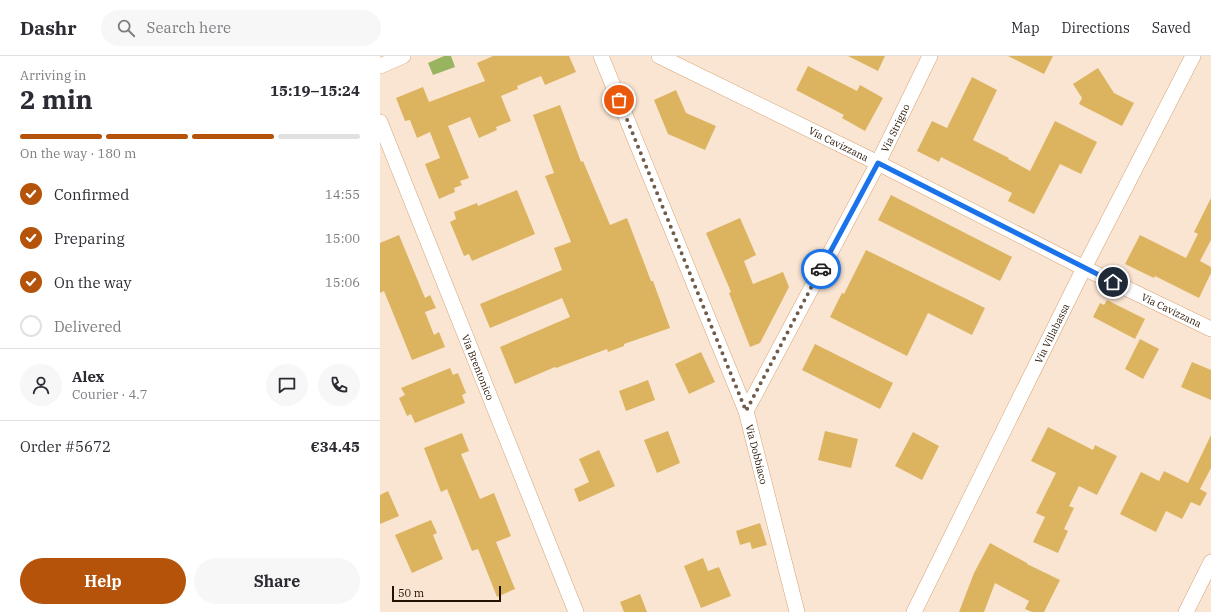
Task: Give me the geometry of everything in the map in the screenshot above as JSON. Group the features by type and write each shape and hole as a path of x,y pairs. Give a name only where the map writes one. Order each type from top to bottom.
{"street":[{"path":"380,66 403,56"},
{"name":"Via Dobbiaco","path":"601,56 746,411 797,612"},
{"name":"Via Cavizzana","path":"659,56 878,163 1084,268 1211,329"},
{"name":"Via Strigno","path":"746,411 878,163 930,56"},
{"name":"Via Villabassa","path":"914,612 1084,268 1194,56"},
{"name":"Via Brentonico","path":"380,122 576,612"},
{"path":"1186,612 1211,562"}],"shaded area":[{"path":"444,56 451,56 455,67 433,75 428,63"}],"building":[{"path":"493,56 569,56 576,72 545,85 541,76 517,86 518,89 501,96 511,121 496,127 497,130 479,138 470,117 448,126 469,178 460,181 462,185 454,188 455,192 439,199 425,164 440,158 430,132 417,138 410,120 405,121 396,98 423,87 429,102 485,81 477,63"},
{"path":"848,56 885,56 878,71"},
{"path":"1008,56 1053,56 1044,74"},
{"path":"808,66 857,91 860,85 883,98 865,131 842,118 844,115 796,90"},
{"path":"1098,68 1114,93 1134,103 1122,126 1079,104 1082,98 1073,84"},
{"path":"972,77 997,90 973,140 1009,158 1008,159 1030,171 1055,121 1097,142 1081,174 1060,164 1034,214 1008,201 1012,193 941,157 939,162 917,151 932,121 947,128"},
{"path":"676,90 686,113 716,126 705,150 668,134 654,100"},
{"path":"560,105 581,162 583,161 610,225 627,218 651,281 653,281 670,328 624,344 624,346 608,352 607,349 556,368 555,367 515,384 500,347 570,317 562,298 490,328 480,304 562,270 554,248 571,242 545,176 554,173 533,115"},
{"path":"517,190 535,234 472,261 469,254 464,256 450,222 456,219 454,212 477,203 478,206"},
{"path":"891,195 1012,257 1000,281 878,220"},
{"path":"1211,198 1211,240 1200,261 1211,267 1211,273 1199,298 1155,276 1154,278 1125,264 1140,235 1186,258 1198,234 1194,232"},
{"path":"740,218 756,255 744,261 753,284 783,272 789,287 760,343 750,347 729,293 731,292 706,233"},
{"path":"399,235 425,298 430,295 436,308 425,312 434,335 439,332 445,347 412,360 384,291 380,293 380,243"},
{"path":"866,250 985,308 972,335 928,313 907,356 830,317 842,293 844,294"},
{"path":"1107,300 1145,319 1135,339 1093,317 1100,303 1104,305"},
{"path":"1140,339 1159,349 1143,379 1125,369"},
{"path":"815,344 893,383 880,409 802,370"},
{"path":"701,352 715,382 689,394 675,364"},
{"path":"1192,362 1211,370 1211,400 1181,387"},
{"path":"450,368 453,375 458,373 466,393 462,395 465,403 415,423 411,414 407,416 399,398 405,395 401,388"},
{"path":"648,380 655,400 626,411 619,391"},
{"path":"1048,427 1093,450 1095,445 1117,456 1097,495 1079,486 1069,506 1074,508 1064,529 1068,531 1058,553 1033,542 1045,517 1036,513 1056,473 1031,461"},
{"path":"668,431 680,463 657,473 644,440"},
{"path":"825,431 858,439 851,468 818,460"},
{"path":"913,432 939,446 922,480 895,466"},
{"path":"462,433 469,451 461,454 480,499 494,493 511,536 496,542 515,589 497,597 478,549 472,551 447,489 441,492 424,448"},
{"path":"1211,435 1211,468 1200,489 1207,493 1200,506 1191,502 1182,519 1166,511 1156,532 1120,514 1141,472 1159,481 1164,471 1188,483"},
{"path":"599,450 615,486 579,502 574,489 589,482 579,459"},
{"path":"388,491 399,516 380,524 380,495"},
{"path":"431,520 437,533 433,535 443,559 412,573 395,535"},
{"path":"760,523 767,545 752,549 750,542 740,545 736,531"},
{"path":"990,543 1027,564 1060,580 1044,612 1032,612 1025,609 1029,601 995,583 984,612 959,612 974,573"},
{"path":"703,558 708,571 719,567 731,596 701,608 684,566"},
{"path":"640,594 647,612 624,612 620,602"}],"way so far":[{"path":"619,100 746,411 821,269"}],"route":[{"path":"821,269 878,163 1113,282"}]}
